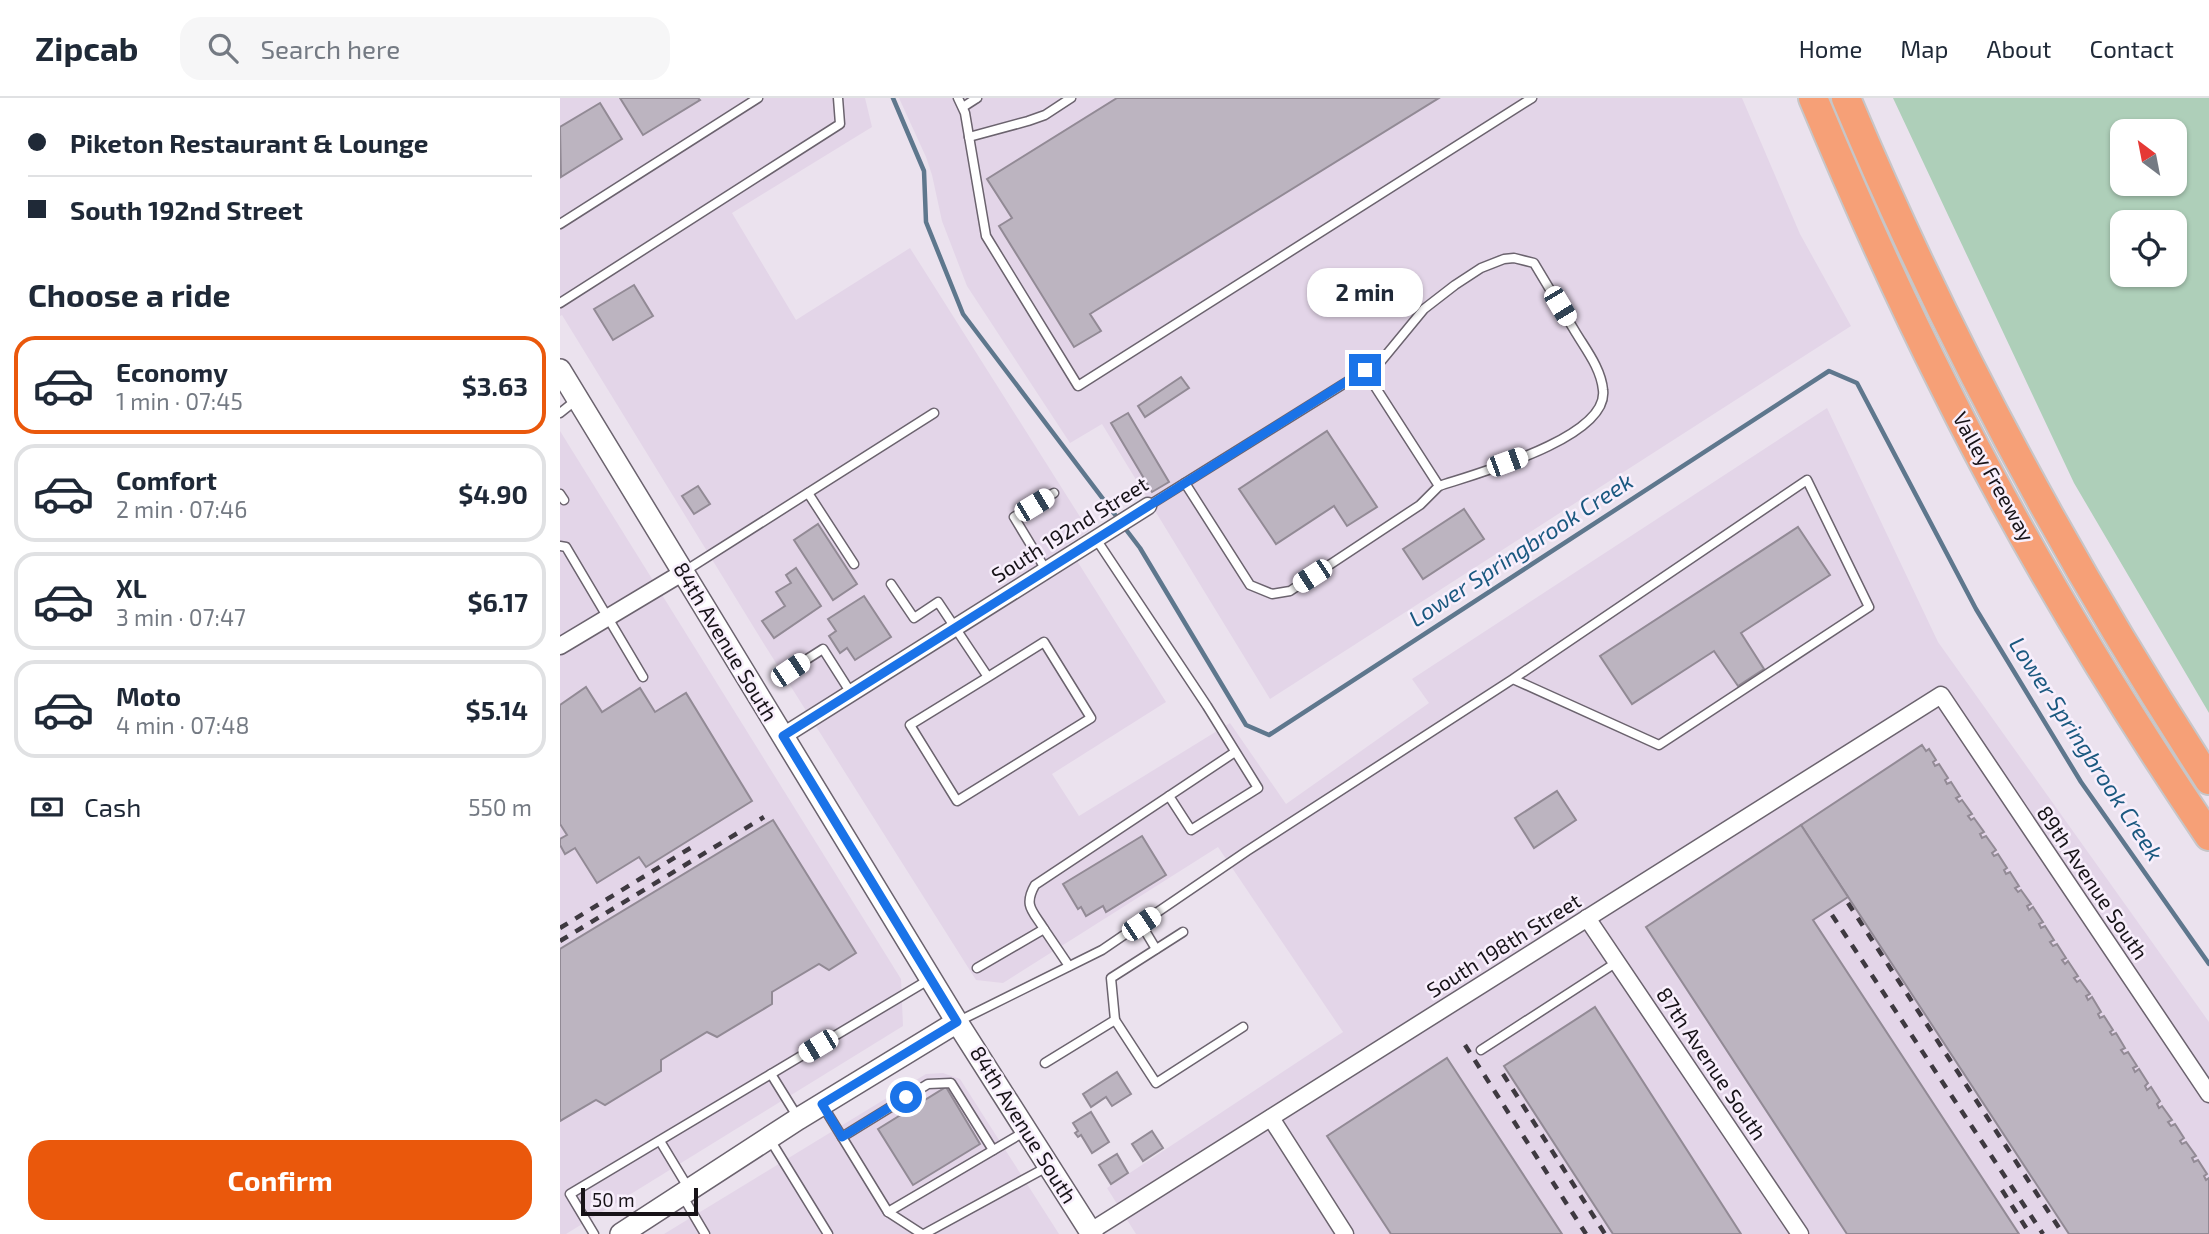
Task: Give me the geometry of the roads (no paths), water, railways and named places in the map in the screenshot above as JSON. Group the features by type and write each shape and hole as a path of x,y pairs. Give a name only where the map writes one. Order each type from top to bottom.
{"highway":[{"name":"Valley Freeway","path":"1813,98 1902,301 1990,474 2082,638 2209,836"},
{"path":"1846,98 1941,311 2035,492 2131,659 2209,780"},
{"name":"Valley Freeway","path":"1860,98 1923,242 2040,474 2102,586 2209,756"}],"main road":[{"name":"84th Avenue South","path":"560,370 957,1022 1091,1233"},
{"path":"621,1234 798,1119 957,1022"}],"street":[{"name":"South 192nd Street","path":"783,736 1147,506"},
{"path":"560,646 682,573"},
{"name":"South 198th Street","path":"1091,1233 1941,695"},
{"name":"89th Avenue South","path":"1941,695 2209,1094"},
{"name":"87th Avenue South","path":"1587,918 1800,1234"},
{"path":"1271,1118 1345,1234"}],"lane":[{"path":"560,224 758,98"},
{"path":"560,303 840,124 838,98"},
{"path":"958,98 963,107 969,136 986,236 1079,386 1532,98"},
{"path":"963,107 977,98"},
{"path":"969,136 1045,115 1072,98"},
{"name":"South 192nd Street","path":"1147,506 1381,360 1424,309 1481,268 1514,258 1534,263 1599,371 1604,394 1595,415 1574,433 1552,446 1440,486"},
{"path":"1185,483 1250,585 1272,594 1290,591 1420,505 1440,486 1365,370"},
{"path":"560,412 578,399"},
{"path":"682,573 934,413"},
{"path":"957,1022 1102,950 1257,845 1513,679 1807,480 1869,607 1659,746 1513,679"},
{"path":"808,492 854,564"},
{"path":"1046,570 1014,517 1054,493"},
{"path":"1101,536 1258,788 1191,830 1169,796"},
{"path":"560,546 566,547 643,677"},
{"path":"891,584 914,618 938,602 988,677"},
{"path":"1044,642 1091,718 957,801 910,725 988,677 1044,642"},
{"path":"790,670 822,649 851,693"},
{"path":"1069,967 1028,903 1035,885 1235,752"},
{"path":"1141,924 1156,949"},
{"path":"977,968 1044,929"},
{"path":"1183,932 1111,978 1115,1020 1156,1083 1243,1027"},
{"path":"1481,1049 1617,962"},
{"path":"594,1234 570,1194 931,978"},
{"path":"1045,1063 1115,1020"},
{"path":"771,1074 798,1119"},
{"path":"842,1137 928,1084 951,1083 993,1150"},
{"path":"822,1104 888,1212 923,1234 1049,1166"},
{"path":"888,1212 1027,1130"},
{"path":"769,1138 828,1234"},
{"path":"660,1141 705,1234"}],"waterway":[{"name":"Lower Springbrook Creek","path":"893,98 924,171 926,222 963,314 1119,520"},
{"name":"Lower Springbrook Creek","path":"1124,527 1140,548 1246,725 1269,735 1829,371 1857,383 1976,609 2081,782 2209,964"}],"railway":[{"path":"560,941 764,817"},
{"path":"560,928 692,847"},
{"path":"1848,903 2063,1234"},
{"path":"1832,915 2043,1234"},
{"path":"1465,1045 1586,1234"},
{"path":"1503,1074 1605,1234"},
{"path":"2002,1190 2030,1234"}]}
